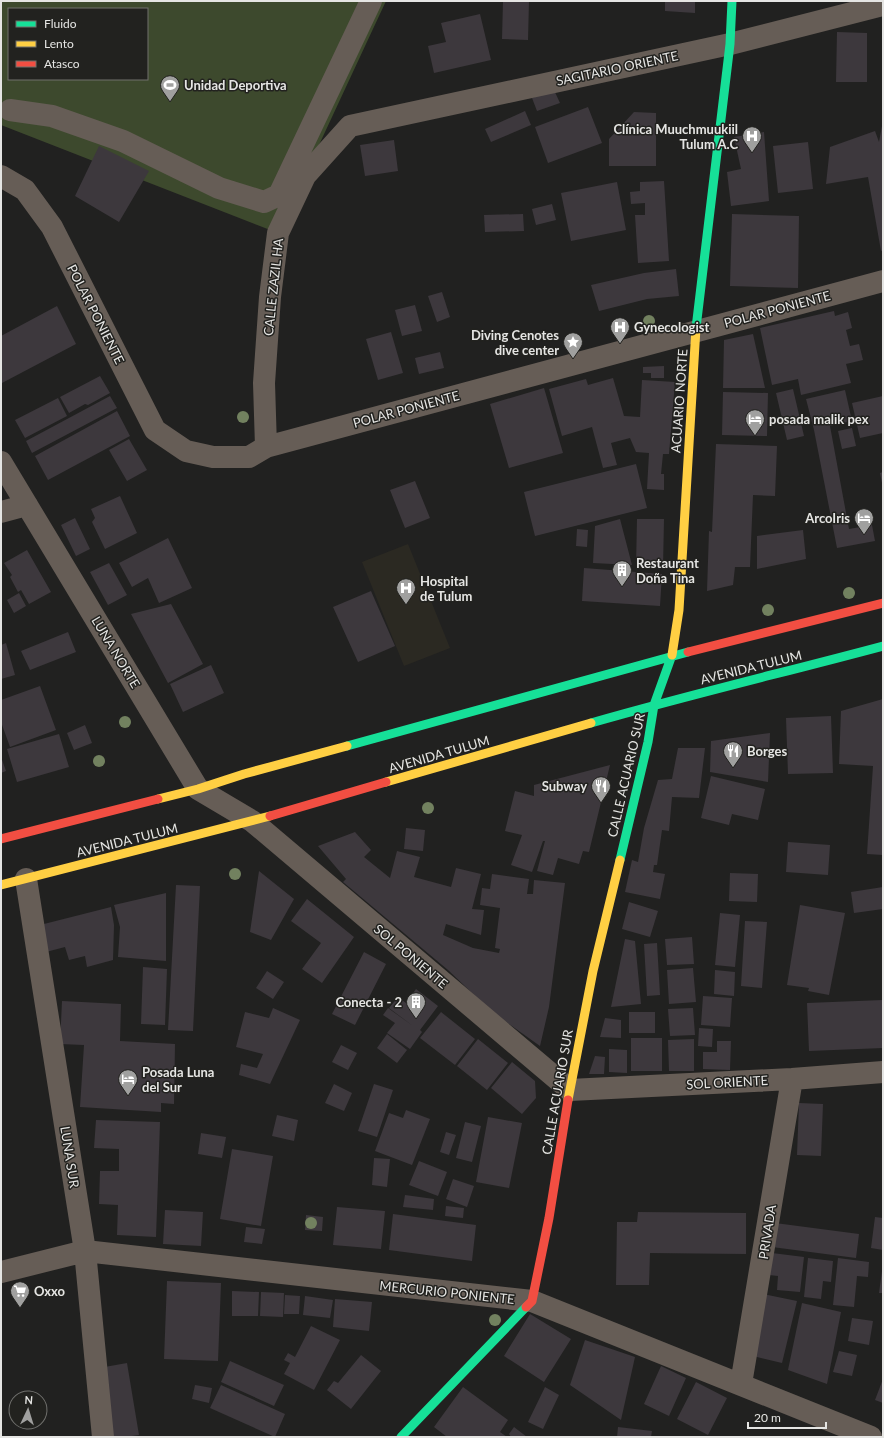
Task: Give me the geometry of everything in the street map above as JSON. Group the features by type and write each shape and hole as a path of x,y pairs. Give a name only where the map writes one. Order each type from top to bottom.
{"main road":[{"name":"ACUARIO NORTE","path":"654,705 672,656 679,610 696,331 730,44 732,1"},
{"path":"1,839 198,789 244,774 672,656 883,603"},
{"name":"AVENIDA TULUM","path":"1,885 252,821 654,705 883,646"},
{"name":"CALLE ACUARIO SUR","path":"532,1301 549,1218 570,1090 593,971 648,742 654,705"},
{"path":"401,1437 532,1301"}],"street":[{"path":"10,110 52,116 123,141 218,188 264,202 279,195 371,1"},
{"name":"SAGITARIO ORIENTE","path":"350,126 730,44 883,5"},
{"name":"CALLE ZAZIL HA","path":"266,447 264,384 270,297 278,233 305,176 350,126"},
{"name":"POLAR PONIENTE","path":"1,176 25,190 52,227 154,430 186,451 213,457 249,457 266,447 883,281"},
{"name":"LUNA NORTE","path":"1,462 198,789 252,821"},
{"path":"1,512 27,505"},
{"name":"SOL PONIENTE","path":"252,821 570,1090"},
{"name":"LUNA SUR","path":"26,878 85,1251 103,1437"},
{"name":"SOL ORIENTE","path":"570,1090 792,1079 883,1072"},
{"name":"PRIVADA","path":"741,1384 792,1079"},
{"name":"MERCURIO PONIENTE","path":"1,1272 85,1251 532,1301 871,1437"}],"shaded area":[{"name":"Hospital de Tulum","path":"408,544 450,648 404,666 362,562"}],"green space":[{"name":"Unidad Deportiva","path":"1,1 386,1 278,233 1,125"}],"building":[{"path":"503,1 529,1 528,40 502,39"},
{"path":"665,1 695,1 695,13 665,11"},
{"path":"480,14 491,60 434,73 428,46 446,42 441,23"},
{"path":"837,32 867,33 867,82 836,82"},
{"path":"554,90 560,103 537,111 532,98"},
{"path":"588,107 602,143 548,163 535,127"},
{"path":"525,111 531,125 491,142 485,129"},
{"path":"634,112 656,113 656,166 609,166 609,139"},
{"path":"882,126 883,250 881,251 868,177 826,184 830,147 875,131 879,142"},
{"name":"Clínica Muuchmuukiil Tulum A.C","path":"764,132 769,201 731,206 727,172 741,169 734,137"},
{"path":"394,140 398,171 365,176 360,145"},
{"path":"808,142 813,189 778,193 773,146"},
{"path":"99,146 149,171 119,222 75,196"},
{"path":"664,181 669,261 638,263 635,215 645,215 645,203 631,204 630,192 640,191 640,182"},
{"path":"617,182 626,230 571,241 561,193"},
{"path":"552,204 556,220 536,225 532,209"},
{"path":"523,214 524,231 485,232 484,215"},
{"path":"732,214 799,216 798,288 730,286"},
{"path":"676,269 679,296 647,299 599,311 591,285 644,273"},
{"path":"442,292 450,317 437,322 428,296"},
{"path":"415,305 422,331 402,336 395,310"},
{"path":"57,306 76,344 2,383 1,336"},
{"path":"834,311 835,316 848,312 852,328 846,330 850,346 859,344 863,360 846,364 851,383 801,395 798,379 772,385 760,328"},
{"path":"391,332 403,373 378,380 366,339"},
{"path":"753,334 765,388 723,388 724,340"},
{"path":"440,352 444,368 419,374 415,358"},
{"path":"664,366 664,378 651,378 651,373 643,373 643,367"},
{"path":"100,376 110,393 69,413 60,397"},
{"path":"613,378 624,416 640,417 642,380 675,382 669,454 663,454 661,474 664,474 664,490 647,489 649,453 636,452 630,438 611,443 617,465 603,468 592,427 562,436 549,389 586,379 588,385"},
{"path":"544,388 563,453 509,468 490,404"},
{"path":"793,389 804,436 787,440 776,393"},
{"path":"845,390 852,421 830,426 849,529 872,525 875,541 837,548 814,430 806,399"},
{"path":"723,392 768,393 767,436 722,435"},
{"path":"110,396 117,408 32,453 26,441"},
{"path":"883,396 883,433 860,438 852,403"},
{"path":"58,398 67,416 25,438 15,420"},
{"path":"117,411 130,436 48,480 35,456"},
{"path":"852,428 856,446 842,449 838,431"},
{"path":"129,439 147,470 127,481 109,450"},
{"path":"716,444 777,446 775,496 753,495 750,567 735,567 733,585 707,591 709,531 712,532"},
{"path":"636,464 647,508 535,536 524,492"},
{"path":"883,472 883,483 882,483 880,473"},
{"path":"415,481 430,518 405,528 390,490"},
{"path":"120,496 137,533 105,549 92,522 95,518 91,509"},
{"path":"75,518 90,549 76,556 61,525"},
{"path":"620,519 632,565 593,563 595,526"},
{"path":"637,519 664,519 663,568 636,567"},
{"path":"577,529 588,530 587,547 576,546"},
{"path":"803,530 806,559 757,569 757,536"},
{"path":"168,538 192,588 159,603 148,578 132,587 119,563"},
{"path":"27,550 51,592 29,604 21,590 18,592 10,577 12,575 4,563"},
{"path":"109,563 127,595 108,605 90,572"},
{"name":"Restaurant Doña Tina","path":"584,568 662,574 660,606 582,601"},
{"path":"371,591 395,646 358,662 333,607"},
{"path":"19,593 26,606 14,613 7,600"},
{"path":"171,604 203,664 168,683 131,614"},
{"path":"68,632 76,652 30,670 21,651"},
{"path":"6,643 15,675 1,679 1,645"},
{"path":"211,665 224,693 183,712 170,684"},
{"path":"40,686 56,730 10,747 1,722 1,700"},
{"path":"883,699 883,855 867,854 873,766 839,764 841,711"},
{"path":"831,716 833,773 788,774 786,718"},
{"path":"85,725 92,743 74,750 67,733"},
{"path":"770,733 768,782 710,772 711,741"},
{"path":"59,734 69,767 17,782 7,749"},
{"path":"678,748 705,748 699,798 672,797 669,831 662,830 657,865 654,865 653,872 665,874 660,899 625,892 632,860 638,862 644,828 658,780 672,779"},
{"path":"1,757 6,771 1,773"},
{"path":"610,765 589,852 583,851 579,864 558,858 553,875 537,871 545,841 543,841 532,872 511,865 522,835 505,831 515,791 534,796 534,785"},
{"path":"711,776 765,789 758,820 732,814 729,825 701,818"},
{"path":"406,828 425,830 423,851 404,849"},
{"path":"355,832 371,850 364,857 390,878 397,851 420,857 414,877 451,887 456,868 481,874 472,909 484,910 481,935 446,924 443,935 473,948 499,953 500,949 495,948 500,908 480,905 482,888 490,889 492,874 529,879 527,894 533,894 534,880 565,883 549,1007 540,1046 491,1011 448,970 343,882 346,879 318,846"},
{"path":"788,842 830,845 828,875 786,872"},
{"path":"259,871 294,899 271,940 250,932"},
{"path":"730,873 758,874 757,902 729,901"},
{"path":"176,885 200,886 193,1031 168,1030"},
{"path":"883,887 883,909 854,913 851,892"},
{"path":"166,893 166,961 118,957 120,927 114,905"},
{"path":"307,899 354,937 322,983 302,969 321,943 291,921"},
{"path":"629,902 658,911 650,937 622,929"},
{"path":"800,905 845,913 829,995 808,991 809,988 787,985"},
{"path":"111,907 114,925 113,960 87,967 85,956 69,960 65,947 46,952 40,925"},
{"path":"720,913 740,915 735,967 715,965"},
{"path":"745,921 767,922 762,988 741,986"},
{"path":"692,937 694,964 667,965 665,939"},
{"path":"625,939 635,941 641,1004 611,1007"},
{"path":"657,943 660,995 647,996 644,944"},
{"path":"364,952 386,964 355,1025 332,1014"},
{"path":"143,967 167,969 165,1025 141,1024"},
{"path":"693,968 696,1002 669,1004 667,970"},
{"path":"715,970 735,972 734,996 714,994"},
{"path":"267,971 284,982 273,999 256,988"},
{"path":"416,989 438,1006 420,1030 422,1032 410,1049 387,1033 395,1023 383,1015 388,1008 413,1026 389,1008 398,997 406,1003"},
{"path":"703,996 732,998 730,1027 701,1025"},
{"path":"883,1000 883,1048 809,1051 807,1003"},
{"path":"62,1001 121,1004 120,1041 175,1044 174,1104 161,1103 161,1112 80,1107 84,1045 60,1044"},
{"path":"273,1008 300,1020 270,1084 239,1075 241,1064 257,1068 263,1054 236,1047 245,1012 269,1018"},
{"path":"693,1008 695,1035 670,1036 668,1009"},
{"path":"441,1012 475,1039 455,1065 420,1038"},
{"path":"629,1012 655,1012 655,1033 629,1033"},
{"path":"605,1018 621,1020 621,1038 600,1037"},
{"path":"699,1028 713,1029 712,1047 698,1046"},
{"path":"387,1034 407,1050 397,1063 377,1048"},
{"path":"631,1038 662,1038 662,1071 631,1071"},
{"path":"478,1039 508,1063 487,1090 457,1066"},
{"path":"694,1039 694,1071 669,1071 668,1040"},
{"path":"717,1041 731,1041 730,1070 703,1069 703,1052 717,1052"},
{"path":"341,1045 357,1053 348,1070 332,1062"},
{"path":"609,1049 627,1050 627,1073 609,1072"},
{"path":"595,1056 605,1057 604,1074 589,1074"},
{"path":"512,1062 535,1081 536,1098 522,1114 491,1088"},
{"path":"334,1084 352,1093 344,1111 325,1103"},
{"path":"374,1084 393,1090 377,1137 358,1131"},
{"path":"799,1103 823,1104 821,1156 797,1155"},
{"path":"406,1110 430,1119 412,1165 375,1151 389,1113 403,1118"},
{"path":"277,1115 298,1120 294,1141 272,1136"},
{"path":"488,1117 522,1123 509,1188 476,1182"},
{"path":"96,1120 160,1122 156,1237 117,1235 118,1205 99,1204 100,1171 119,1171 119,1149 94,1148"},
{"path":"465,1122 481,1126 472,1162 456,1158"},
{"path":"446,1132 456,1135 449,1155 440,1152"},
{"path":"201,1133 226,1137 222,1158 198,1154"},
{"path":"232,1149 273,1156 261,1226 220,1219"},
{"path":"374,1158 390,1159 387,1187 372,1185"},
{"path":"419,1161 447,1172 438,1196 409,1185"},
{"path":"453,1179 474,1186 467,1207 446,1199"},
{"path":"405,1195 434,1199 433,1210 403,1207"},
{"path":"446,1206 464,1208 463,1218 445,1216"},
{"path":"337,1207 385,1211 381,1249 333,1245"},
{"path":"165,1210 203,1212 201,1246 163,1244"},
{"path":"638,1212 746,1213 746,1254 650,1253 649,1285 616,1285 617,1222 637,1222"},
{"path":"393,1214 476,1225 472,1261 389,1250"},
{"path":"306,1215 323,1217 322,1231 305,1230"},
{"path":"875,1217 883,1218 883,1250 871,1248"},
{"path":"775,1223 859,1234 856,1258 772,1247"},
{"path":"246,1227 265,1229 262,1244 244,1242"},
{"path":"772,1253 804,1257 800,1292 777,1290 778,1276 769,1275"},
{"path":"808,1258 833,1261 831,1282 823,1281 821,1299 804,1297"},
{"path":"838,1258 869,1262 868,1277 857,1276 854,1307 833,1305"},
{"path":"882,1271 883,1293 879,1293"},
{"path":"167,1281 221,1283 218,1361 164,1359"},
{"path":"232,1291 259,1292 258,1316 232,1316"},
{"path":"261,1292 284,1293 283,1317 260,1316"},
{"path":"763,1294 797,1301 782,1363 749,1355"},
{"path":"285,1295 300,1296 299,1314 284,1314"},
{"path":"305,1296 333,1300 330,1318 303,1315"},
{"path":"335,1299 372,1302 369,1331 333,1327"},
{"path":"802,1303 841,1312 827,1384 788,1370"},
{"path":"530,1314 571,1339 544,1382 504,1356"},
{"path":"852,1318 873,1321 869,1345 848,1341"},
{"path":"311,1326 340,1340 314,1390 284,1374 290,1363 284,1360 288,1353 295,1357"},
{"path":"585,1340 635,1357 621,1420 570,1385"},
{"path":"839,1351 857,1355 852,1376 833,1372"},
{"path":"361,1355 381,1371 351,1409 327,1390 334,1381 338,1383"},
{"path":"230,1361 284,1385 274,1406 221,1382"},
{"path":"127,1363 139,1435 110,1437 99,1368"},
{"path":"661,1366 686,1378 669,1416 644,1404"},
{"path":"883,1379 883,1403 875,1400"},
{"path":"696,1382 727,1398 708,1435 677,1419"},
{"path":"195,1385 212,1388 209,1403 192,1399"},
{"path":"221,1385 285,1414 275,1437 210,1408"},
{"path":"463,1387 508,1420 500,1432 507,1437 447,1437 434,1427"},
{"path":"545,1387 559,1395 543,1429 528,1422"},
{"path":"514,1427 527,1437 511,1437 509,1434"},
{"path":"618,1427 652,1431 651,1437 617,1437"}],"traffic: fast":[{"path":"696,328 730,44 732,1"},
{"path":"591,723 883,646"},
{"path":"347,746 688,652"},
{"path":"620,860 648,742 654,705 672,655"},
{"path":"401,1437 526,1307"}],"traffic: slow":[{"path":"672,655 679,610 696,328"},
{"path":"386,782 591,723"},
{"path":"158,799 347,746"},
{"path":"1,885 270,816"},
{"path":"568,1100 593,971 620,860"}],"traffic: jam":[{"path":"688,652 883,603"},
{"path":"270,816 386,782"},
{"path":"1,839 158,799"},
{"path":"526,1307 532,1301 549,1218 568,1100"}],"place":[{"name":"Unidad Deportiva","path":"170,102"},
{"name":"Clínica Muuchmuukiil Tulum A.C","path":"752,153"},
{"name":"Gynecologist","path":"620,344"},
{"name":"Diving Cenotes dive center","path":"573,359"},
{"name":"posada malik pex","path":"755,436"},
{"name":"ArcoIris","path":"864,535"},
{"name":"Restaurant Doña Tina","path":"622,587"},
{"name":"Hospital de Tulum","path":"406,605"},
{"name":"Borges","path":"733,768"},
{"name":"Subway","path":"601,803"},
{"name":"Conecta - 2","path":"416,1019"},
{"name":"Posada Luna del Sur","path":"128,1096"},
{"name":"Oxxo","path":"20,1308"}]}
